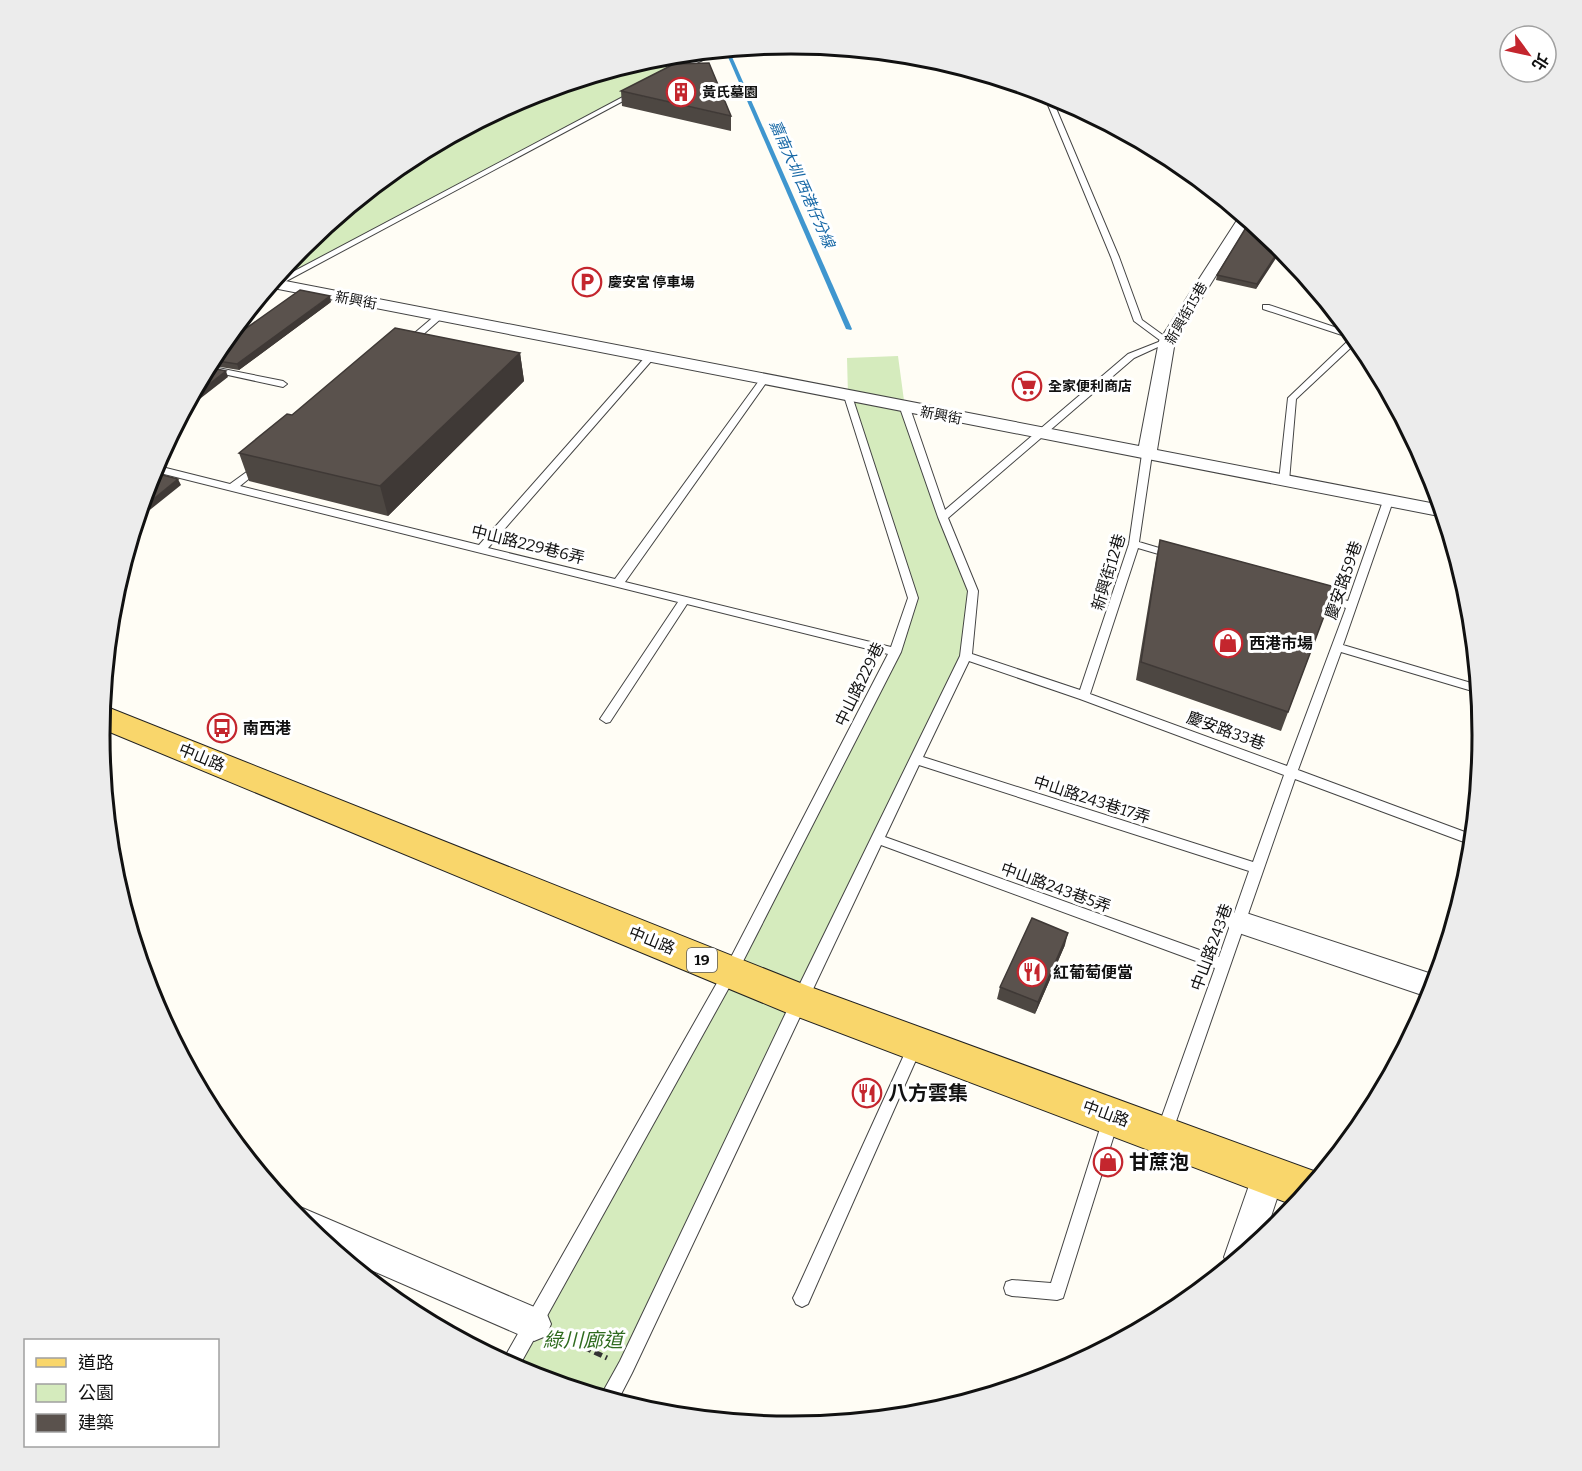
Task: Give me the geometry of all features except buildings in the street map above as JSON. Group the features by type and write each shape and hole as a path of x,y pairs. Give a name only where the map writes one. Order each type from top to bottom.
{"main road":[{"name":"中山路","path":"110,720 799,1000 1301,1187"}],"street":[{"name":"新興街15巷","path":"1147,454 1167,341 1241,224"},
{"name":"新興街","path":"279,286 1434,509"},
{"path":"1240,922 1425,984"},
{"path":"1245,1244 1269,1174"},
{"path":"328,1235 534,1324"}],"lane":[{"path":"665,77 689,62"},
{"path":"289,276 644,88"},
{"path":"1051,106 1115,257 1138,321 1167,341"},
{"path":"1266,307 1341,333"},
{"path":"395,353 440,316"},
{"path":"943,518 1131,356 1167,341"},
{"path":"1284,481 1292,398 1349,344"},
{"path":"481,549 650,357"},
{"path":"216,370 283,384"},
{"path":"618,583 764,380"},
{"name":"中山路229巷","path":"514,1358 731,971 895,652 913,598 848,396"},
{"path":"612,1393 799,1000 966,656 973,591 943,518 904,408"},
{"name":"新興街12巷","path":"1083,696 1134,544 1147,454"},
{"path":"233,487 269,457"},
{"name":"中山路229巷6弄","path":"163,470 895,652"},
{"name":"慶安路59巷","path":"1291,772 1388,501"},
{"path":"1134,544 1180,558"},
{"path":"1306,593 1352,606"},
{"path":"606,719 685,599"},
{"path":"1337,647 1471,687"},
{"name":"慶安路33巷","path":"966,656 1083,696 1465,837"},
{"name":"中山路243巷17弄","path":"917,760 1258,869"},
{"name":"中山路243巷","path":"1164,1134 1291,772"},
{"name":"中山路243巷5弄","path":"877,839 1224,965"},
{"path":"802,1298 917,1043"},
{"path":"1012,1288 1057,1292 1113,1115"}],"path":[{"path":"534,1324 626,1367"}],"green space":[{"path":"697,61 292,272 342,223 376,195 450,145 490,124 572,90 615,77"},
{"name":"綠川廊道","path":"898,356 905,408 973,591 966,656 612,1393 572,1381 514,1358 731,971 895,652 913,598 848,396 847,358"}],"waterway":[{"name":"嘉南大圳 西港仔分線","path":"730,57 849,329"}],"place":[{"name":"黃氏墓園","path":"681,92"},
{"name":"慶安宮 停車場","path":"587,282"},
{"name":"全家便利商店","path":"1027,386"},
{"name":"西港市場","path":"1228,643"},
{"name":"南西港","path":"222,728"},
{"name":"紅葡萄便當","path":"1032,972"},
{"name":"八方雲集","path":"867,1093"},
{"name":"甘蔗泡","path":"1108,1162"}]}
